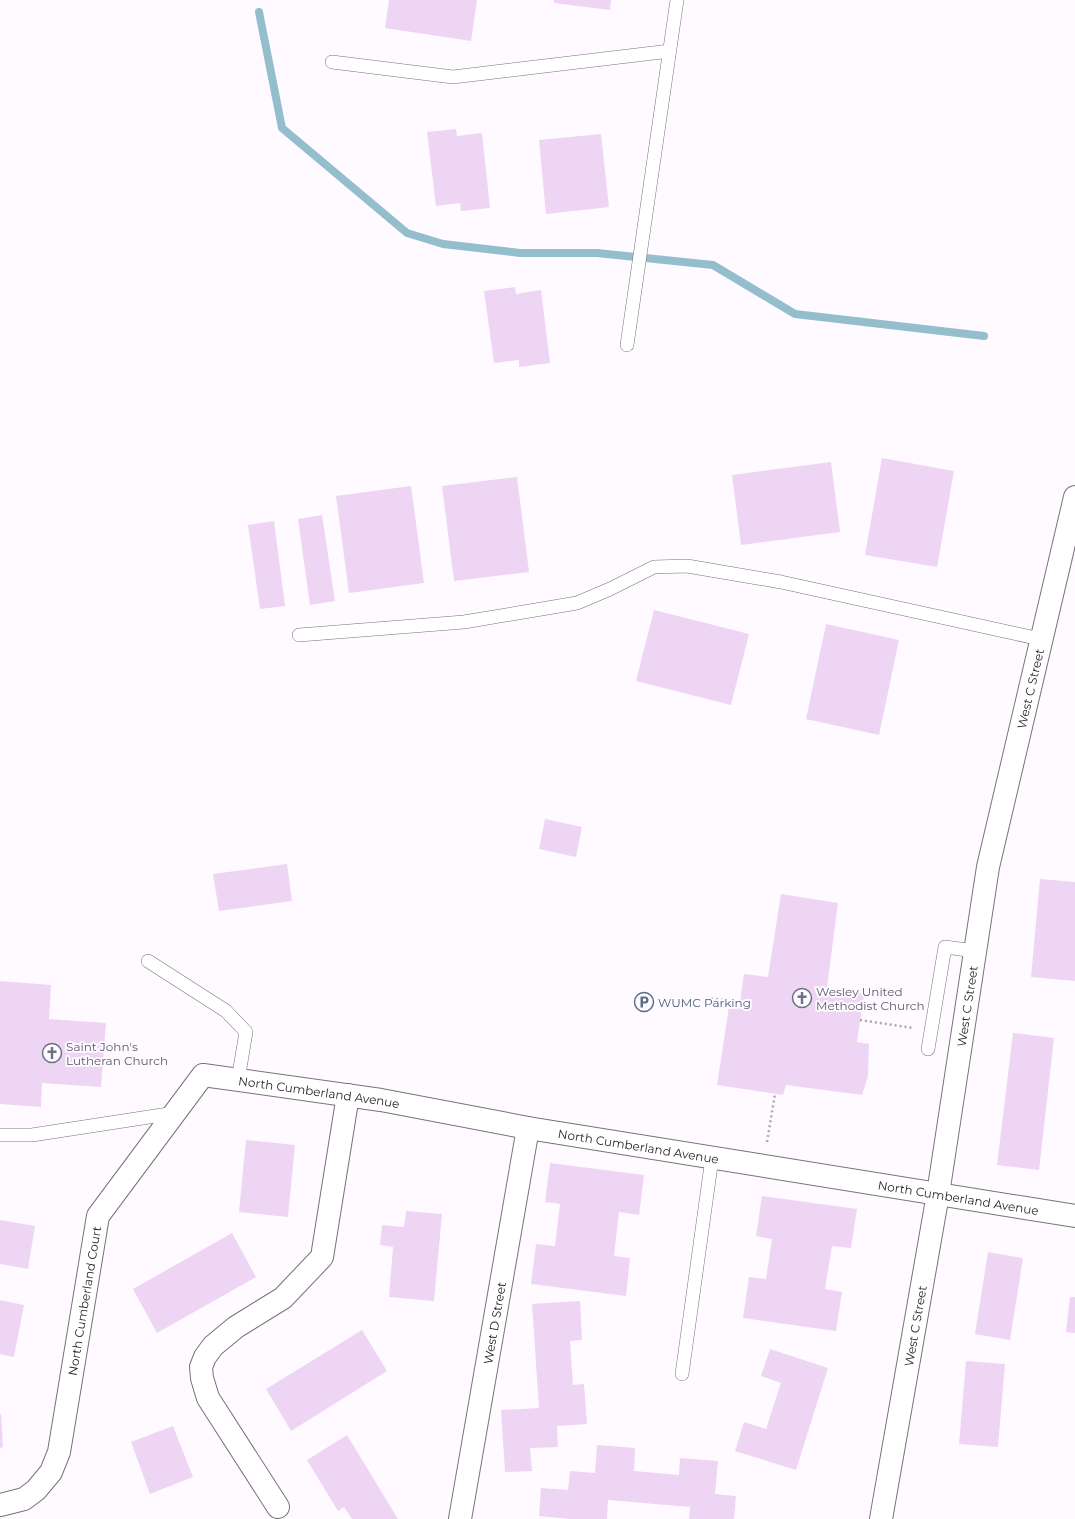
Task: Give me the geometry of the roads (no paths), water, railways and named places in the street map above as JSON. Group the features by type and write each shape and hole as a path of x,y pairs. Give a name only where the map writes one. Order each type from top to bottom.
{"street":[{"name":"West C Street","path":"881,1519 938,1194 988,867 1040,639 1074,506"},
{"name":"North Cumberland Avenue","path":"203,1075 381,1100 528,1128 1075,1216"},
{"name":"North Cumberland Court","path":"0,1505 24,1499 36,1490 51,1472 59,1452 98,1216 203,1075"},
{"path":"278,1507 208,1398 202,1378 201,1367 205,1356 213,1346 236,1328 283,1298 322,1257 348,1096"},
{"name":"West D Street","path":"460,1519 528,1128"}],"lane":[{"path":"627,346 677,0"},
{"path":"332,62 453,77 670,51"},
{"path":"299,635 464,622 577,603 610,589 654,567 687,566 781,582 1040,639"},
{"path":"928,1049 944,947 975,951"},
{"path":"148,961 226,1011 246,1032 238,1080"},
{"path":"0,1135 32,1135 175,1113"},
{"path":"682,1374 712,1158"}],"waterway":[{"path":"259,12 282,128 407,233 443,244 520,253 597,253 713,265 795,314 984,336"}],"place":[{"name":"Wesley United Methodist Church","path":"802,998"},
{"name":"WUMC Parking","path":"644,1002"},
{"name":"Saint John's Lutheran Church","path":"52,1053"}]}
